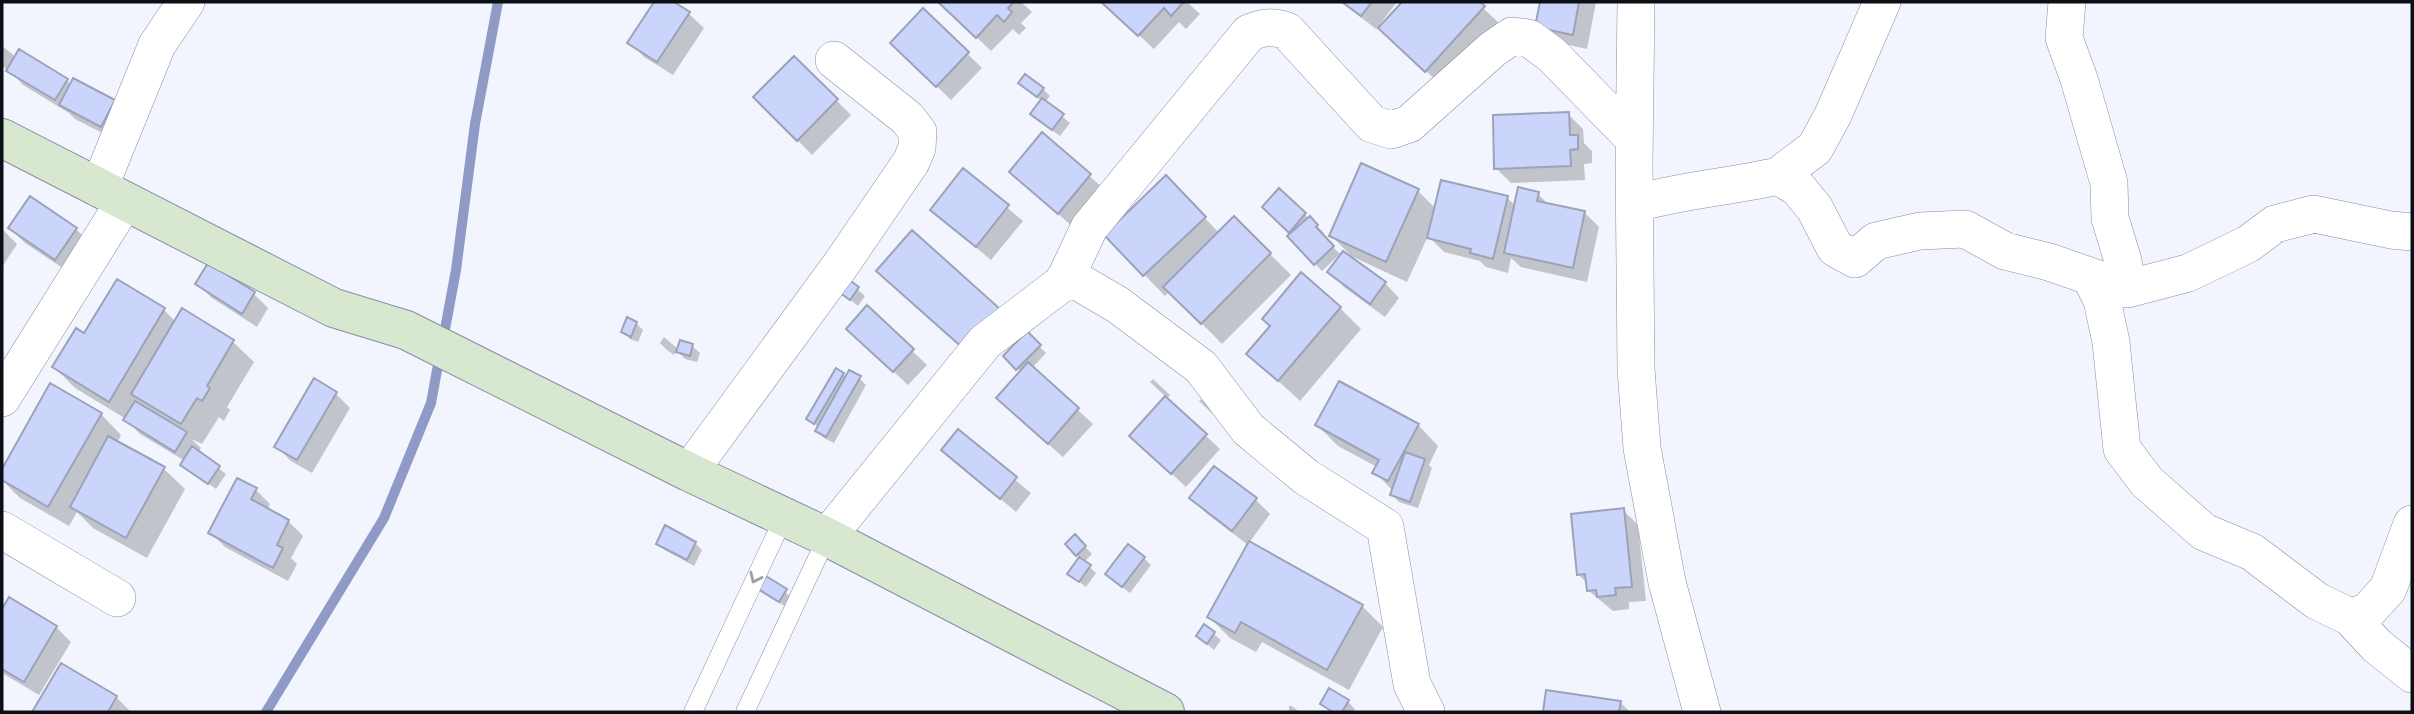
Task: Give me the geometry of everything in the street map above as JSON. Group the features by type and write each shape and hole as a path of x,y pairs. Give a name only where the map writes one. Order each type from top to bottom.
{"main road":[{"path":"2,138 334,308 406,330 689,472 827,537 1165,712"}],"street":[{"path":"2,398 112,195 157,45 186,2"},
{"path":"1636,2 1636,369 1642,449 1667,582 1702,712"},
{"path":"1634,204 1778,176 1815,148 1833,115 1882,2"},
{"path":"2067,2 2064,38 2079,79 2109,183 2110,218 2123,261 2127,289"},
{"path":"827,537 985,342 1060,285 1068,275 1090,228 1249,33 1262,27 1287,31 1372,124 1391,130 1409,124 1512,36 1529,38 1552,55 1634,139"},
{"path":"689,472 842,263 911,162 917,148 918,132 907,118 834,61"},
{"path":"1778,176 1798,188 1815,209 1835,248 1855,260 1876,242 1920,231 1965,229 2005,251 2049,262 2127,289 2188,272 2248,244 2275,224 2314,214 2411,236"},
{"path":"1068,275 1118,305 1201,367 1248,429 1306,477 1385,527 1412,684 1426,712"},
{"path":"2091,278 2102,300 2111,342 2122,449 2147,482 2204,532 2252,552 2317,601 2350,617 2377,646 2412,674"},
{"path":"2350,617 2367,612 2388,589 2412,524"},
{"path":"2,530 117,598"}],"lane":[{"path":"693,712 784,517"},
{"path":"745,712 827,537"}],"building":[{"path":"654,2 674,2 690,12 657,62 627,43"},
{"path":"938,2 1014,2 1008,8 1012,12 1004,22 997,15 976,38"},
{"path":"1101,2 1184,2 1171,16 1164,8 1138,36"},
{"path":"1342,2 1372,2 1361,16"},
{"path":"1402,2 1480,2 1485,6 1425,72 1378,28"},
{"path":"1540,2 1579,2 1573,35 1535,27"},
{"path":"923,8 969,52 936,87 890,43"},
{"path":"19,49 68,79 55,100 6,71"},
{"path":"794,56 838,99 797,141 753,97"},
{"path":"1025,74 1044,88 1037,97 1018,83"},
{"path":"73,78 115,100 101,127 59,105"},
{"path":"1042,98 1064,114 1052,130 1030,114"},
{"path":"1569,112 1570,135 1578,135 1578,149 1570,150 1571,166 1494,169 1493,115"},
{"path":"1042,132 1091,174 1058,214 1009,172"},
{"path":"1361,163 1419,189 1386,262 1329,236"},
{"path":"963,168 1009,205 976,247 930,210"},
{"path":"1166,175 1206,217 1143,276 1104,235"},
{"path":"1441,180 1508,196 1493,259 1470,253 1471,249 1427,238"},
{"path":"1518,187 1539,192 1537,201 1585,211 1573,268 1504,253"},
{"path":"1279,188 1306,213 1289,233 1262,207"},
{"path":"30,196 77,228 55,260 8,228"},
{"path":"1234,216 1271,253 1201,324 1163,287"},
{"path":"1310,216 1318,225 1316,227 1334,246 1314,265 1287,236"},
{"path":"912,230 1000,309 964,349 876,271"},
{"path":"1343,251 1386,282 1370,304 1327,272"},
{"path":"208,263 255,292 242,314 195,284"},
{"path":"1301,272 1341,307 1278,381 1246,354 1270,326 1262,319"},
{"path":"117,279 165,308 109,402 52,367 76,328 84,333"},
{"path":"848,279 859,287 850,300 839,292"},
{"path":"867,305 914,349 893,372 846,329"},
{"path":"182,308 234,340 207,386 210,388 202,401 197,398 181,424 131,394"},
{"path":"627,317 637,322 631,337 621,332"},
{"path":"1027,331 1041,345 1016,370 1003,356"},
{"path":"680,340 693,344 690,356 676,352"},
{"path":"1028,362 1079,408 1048,444 996,398"},
{"path":"836,368 844,373 814,424 806,419"},
{"path":"849,370 861,376 826,437 815,431"},
{"path":"314,378 337,392 297,460 274,447"},
{"path":"1339,381 1419,424 1388,481 1372,473 1379,460 1315,425"},
{"path":"50,383 102,413 48,507 2,480 2,469"},
{"path":"1165,396 1207,434 1171,474 1129,436"},
{"path":"135,401 187,432 175,452 123,420"},
{"path":"958,429 1017,477 1000,499 941,450"},
{"path":"108,436 165,467 126,538 70,507"},
{"path":"192,446 220,466 208,484 180,465"},
{"path":"1405,452 1425,459 1410,502 1390,495"},
{"path":"1214,466 1257,498 1232,531 1189,498"},
{"path":"237,478 257,488 251,499 289,520 277,545 283,548 273,568 208,533"},
{"path":"1624,508 1632,587 1615,588 1616,595 1597,597 1596,590 1587,591 1585,574 1577,575 1571,514"},
{"path":"665,525 696,542 687,560 656,544"},
{"path":"1075,534 1086,546 1076,556 1065,544"},
{"path":"1249,541 1363,605 1327,670 1241,622 1235,633 1207,617"},
{"path":"1128,544 1145,557 1122,587 1105,574"},
{"path":"1079,557 1091,565 1079,582 1067,574"},
{"path":"766,576 787,589 779,602 758,589"},
{"path":"9,597 57,626 24,682 2,669 2,609"},
{"path":"1204,624 1215,632 1207,644 1196,636"},
{"path":"61,663 117,696 108,712 32,712"},
{"path":"1329,688 1349,700 1342,712 1333,712 1320,704"},
{"path":"1546,690 1621,701 1619,712 1543,712"}],"waterway":[{"path":"443,340 456,270 475,124 498,2"},
{"path":"266,712 384,518 431,403 440,354"}]}
